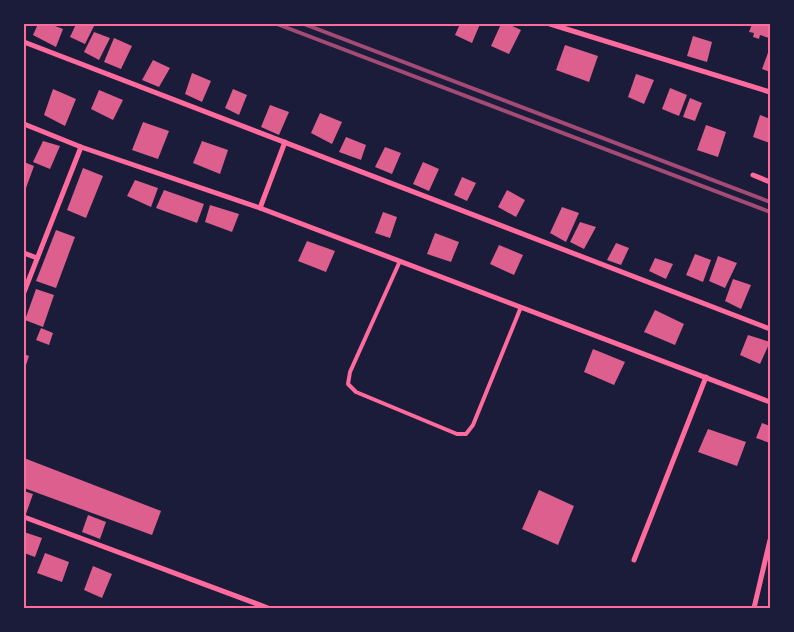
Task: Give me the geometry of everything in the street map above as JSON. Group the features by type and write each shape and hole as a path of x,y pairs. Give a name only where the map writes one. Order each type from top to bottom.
{"street":[{"path":"550,24 770,92"},
{"path":"24,42 770,329"},
{"path":"24,124 81,147 260,208 770,402"},
{"path":"260,208 284,142"},
{"path":"24,292 81,147"},
{"path":"753,175 770,182"},
{"path":"24,253 37,258"},
{"path":"634,560 706,377"},
{"path":"24,518 268,608"},
{"path":"754,608 770,540"}],"lane":[{"path":"400,261 350,372 348,384 356,392 457,434 466,434 473,425 521,307"}],"building":[{"path":"38,24 50,24 63,29 56,47 33,35"},
{"path":"76,24 95,24 85,44 70,37"},
{"path":"460,24 480,24 472,43 455,35"},
{"path":"501,24 508,24 521,30 509,54 491,46"},
{"path":"752,24 770,24 769,38 760,35 759,39 753,37 754,33 749,32"},
{"path":"94,32 110,38 99,60 84,52"},
{"path":"693,36 712,42 707,62 687,56"},
{"path":"114,38 132,46 121,69 104,62"},
{"path":"565,45 598,56 589,82 556,70"},
{"path":"770,50 770,72 762,69"},
{"path":"153,60 170,68 159,87 142,80"},
{"path":"192,73 211,81 202,102 185,94"},
{"path":"636,74 654,80 644,104 628,97"},
{"path":"670,88 687,95 679,116 662,109"},
{"path":"53,89 76,99 65,126 44,115"},
{"path":"233,89 247,95 239,115 225,108"},
{"path":"99,90 123,100 113,120 91,109"},
{"path":"690,98 702,103 695,121 683,117"},
{"path":"270,105 289,112 279,135 261,127"},
{"path":"320,113 342,122 332,144 311,133"},
{"path":"760,115 770,119 770,143 753,137"},
{"path":"143,122 169,131 158,159 132,150"},
{"path":"706,125 726,132 718,157 697,150"},
{"path":"346,137 366,145 361,160 339,152"},
{"path":"43,141 60,146 50,169 33,162"},
{"path":"202,141 228,150 220,174 193,163"},
{"path":"385,147 401,153 392,174 375,167"},
{"path":"24,162 34,166 26,188 24,187"},
{"path":"423,162 439,169 429,191 413,184"},
{"path":"83,168 103,176 86,218 67,210"},
{"path":"462,177 476,183 467,201 454,195"},
{"path":"135,180 158,188 151,207 127,196"},
{"path":"164,190 204,204 197,223 156,208"},
{"path":"507,190 525,200 516,217 498,207"},
{"path":"210,205 239,214 232,232 205,222"},
{"path":"562,207 579,213 566,242 550,233"},
{"path":"383,212 397,217 390,238 375,233"},
{"path":"580,222 596,227 584,249 570,242"},
{"path":"56,230 75,237 56,288 36,281"},
{"path":"435,233 459,242 451,262 427,254"},
{"path":"307,241 335,251 326,272 298,261"},
{"path":"616,243 629,248 621,265 607,260"},
{"path":"499,245 523,255 514,275 490,264"},
{"path":"695,254 711,260 703,282 686,275"},
{"path":"718,256 737,263 725,288 709,281"},
{"path":"655,258 673,264 666,279 649,271"},
{"path":"733,279 751,285 741,309 725,301"},
{"path":"36,289 54,295 43,327 25,320"},
{"path":"655,310 684,324 675,345 644,332"},
{"path":"41,328 53,333 49,345 36,340"},
{"path":"748,335 770,342 760,364 740,355"},
{"path":"593,349 625,362 614,385 584,372"},
{"path":"24,354 29,356 24,371"},
{"path":"762,423 770,426 770,443 756,438"},
{"path":"708,429 746,442 737,466 698,452"},
{"path":"24,458 161,511 152,535 24,488"},
{"path":"539,490 574,506 558,545 522,529"},
{"path":"24,491 33,494 26,514 24,513"},
{"path":"88,515 106,522 100,539 82,532"},
{"path":"24,532 42,538 35,557 24,553"},
{"path":"45,553 69,562 62,582 37,573"},
{"path":"93,566 112,574 102,598 84,590"}],"railway":[{"path":"277,24 770,212"},
{"path":"304,24 770,202"}]}
